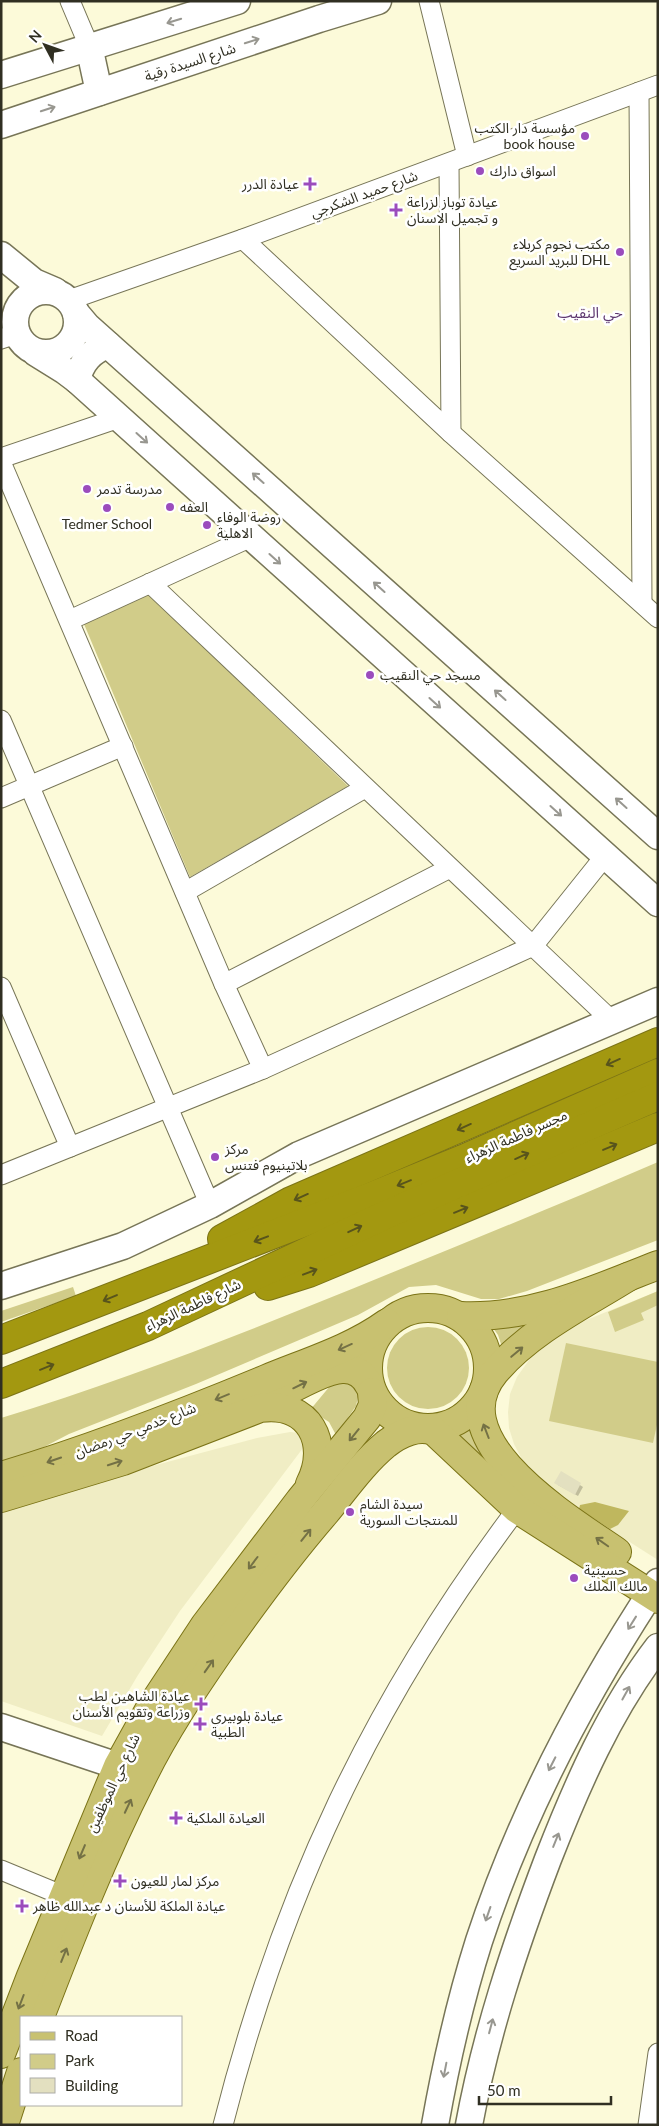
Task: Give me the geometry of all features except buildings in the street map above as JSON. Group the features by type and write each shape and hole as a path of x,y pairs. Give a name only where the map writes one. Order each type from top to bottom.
{"highway":[{"path":"136,1287 291,1201 658,1042"},
{"name":"مجسر فاطمة الزهراء","path":"376,1206 463,1159 658,1073"},
{"name":"مجسر فاطمة الزهراء","path":"376,1206 658,1096"},
{"path":"148,1326 309,1273 658,1127"},
{"path":"1,1340 136,1287 376,1206"},
{"name":"شارع فاطمة الزهراء","path":"1,1384 148,1326 376,1206"}],"main road":[{"name":"شارع السيدة رقية","path":"1,125 378,1"},
{"path":"1,75 221,4"},
{"path":"89,46 99,92"},
{"path":"10,262 34,282 67,301 87,326 658,836"},
{"path":"1,303 9,300 17,292 20,281 10,262"},
{"path":"36,352 48,354 59,351 68,345 75,335 78,324 67,301 40,290 28,296 18,306 14,320 6,330 24,346 66,371 77,380 605,856 654,895"},
{"path":"77,380 87,358 93,352 108,345"},
{"path":"1,1286 123,1246 210,1204 299,1155 658,1001"},
{"path":"461,1316 494,1316 534,1310 658,1265"},
{"path":"424,1428 443,1426 461,1418 475,1405 500,1367 529,1341 567,1313 628,1277"},
{"path":"371,1388 367,1368 369,1351 376,1336 387,1322 404,1312 423,1307 443,1308 461,1316 476,1330 486,1348 488,1368 482,1411 484,1428 493,1447 514,1474 532,1491 656,1588"},
{"name":"شارع خدمي حي رمضان","path":"1,1476 52,1461 139,1430 360,1340 387,1322"},
{"path":"242,1416 316,1378 337,1370 356,1371 371,1388 381,1406 393,1418 407,1425 435,1432 517,1508 656,1588"},
{"name":"شارع حي الموظفين","path":"1,2054 118,1766 149,1710 205,1626 300,1500 367,1418 373,1405 371,1388"},
{"path":"1,1498 123,1461 260,1408 273,1406 297,1413 307,1422 316,1440 319,1459 316,1472 300,1500"},
{"name":"شارع حي الموظفين","path":"40,2016 79,1919 134,1794 159,1745 198,1682 279,1569 375,1455 387,1443 400,1435 424,1428"},
{"path":"435,2125 461,2004 479,1942 507,1864 542,1785 593,1686 656,1588"},
{"path":"469,2125 479,2072 498,2001 541,1879 569,1808 596,1748 635,1677 658,1648"},
{"path":"1,1727 118,1766"},
{"path":"507,1864 541,1879"},
{"path":"4,2125 20,2075"}],"street":[{"path":"70,1 89,46"},
{"path":"429,1 467,156"},
{"name":"شارع حميد الشكرجي","path":"67,301 243,239 658,85"},
{"path":"639,92 649,264 642,603"},
{"path":"449,163 451,433"},
{"path":"243,239 451,433 658,618"},
{"path":"1,458 119,418"},
{"path":"1,462 224,984 263,1069"},
{"path":"70,620 251,537"},
{"path":"150,583 611,1020"},
{"path":"1,720 210,1204"},
{"path":"1,798 123,746"},
{"path":"185,892 365,788"},
{"path":"1,1175 263,1069 533,946 605,856"},
{"path":"224,984 450,868"},
{"path":"1,987 70,1147"},
{"path":"223,2125 249,2028 283,1927 317,1845 347,1780 380,1717 425,1640 485,1551 517,1508"},
{"path":"1,1870 64,1896"},
{"path":"648,2125 658,2052"}],"shaded area":[{"path":"658,1291 658,1560 548,1490 529,1473 514,1444 509,1428 508,1412 510,1394 517,1377 536,1350 569,1327"},
{"path":"290,1432 299,1433 304,1443 303,1448 180,1611 138,1675 102,1736 1,1701 1,1507 257,1438"},
{"path":"595,1502 629,1511 618,1525 610,1529 579,1509 580,1505"}],"green space":[{"path":"146,592 348,786 190,877 84,624"},
{"path":"658,1162 658,1240 527,1291 499,1299 481,1299 436,1285 409,1287 358,1315 196,1384 69,1434 25,1457 1,1465 1,1418 99,1386 243,1333"},
{"path":"73,1287 76,1296 1,1322 1,1311"},
{"path":"658,1291 658,1305 641,1313 644,1320 615,1332 608,1312"},
{"path":"554,1311 504,1353 498,1335 493,1328"},
{"path":"428,1327 444,1330 457,1339 466,1352 469,1368 466,1384 457,1397 444,1406 428,1409 412,1406 399,1397 390,1384 387,1368 390,1352 399,1339 412,1330"},
{"path":"566,1343 658,1362 658,1420 653,1443 549,1421"},
{"path":"342,1381 354,1385 359,1392 356,1406 336,1435 329,1422 310,1410 330,1386"},
{"path":"467,1426 472,1428 483,1453 478,1459 458,1437 461,1430"}],"place":[{"name":"مؤسسة دار الكتب book house","path":"585,136"},
{"name":"اسواق دارك","path":"480,171"},
{"name":"عيادة الدرر","path":"310,184"},
{"name":"عيادة توباز لزراعة و تجميل الاسنان","path":"396,210"},
{"name":"مكتب نجوم كربلاء للبريد السريع DHL","path":"620,252"},
{"name":"مدرسة تدمر","path":"87,489"},
{"name":"العفه","path":"170,507"},
{"name":"Tedmer School","path":"107,508"},
{"name":"روضة الوفاء الاهلية","path":"207,525"},
{"name":"مسجد حي النقيب","path":"370,675"},
{"name":"مركز بلاتينيوم فتنس","path":"215,1157"},
{"name":"سيدة الشام للمنتجات السورية","path":"350,1512"},
{"name":"حسينية مالك الملك","path":"574,1578"},
{"name":"عيادة الشاهين لطب وزراعة وتقويم الأسنان","path":"201,1704"},
{"name":"عيادة بلوبيري الطبية","path":"200,1724"},
{"name":"العيادة الملكية","path":"176,1818"},
{"name":"مركز لمار للعيون","path":"120,1881"},
{"name":"عيادة الملكة للأسنان د عبدالله ظاهر","path":"22,1906"}],"district":[{"name":"حي النقيب","path":"590,313"}]}
